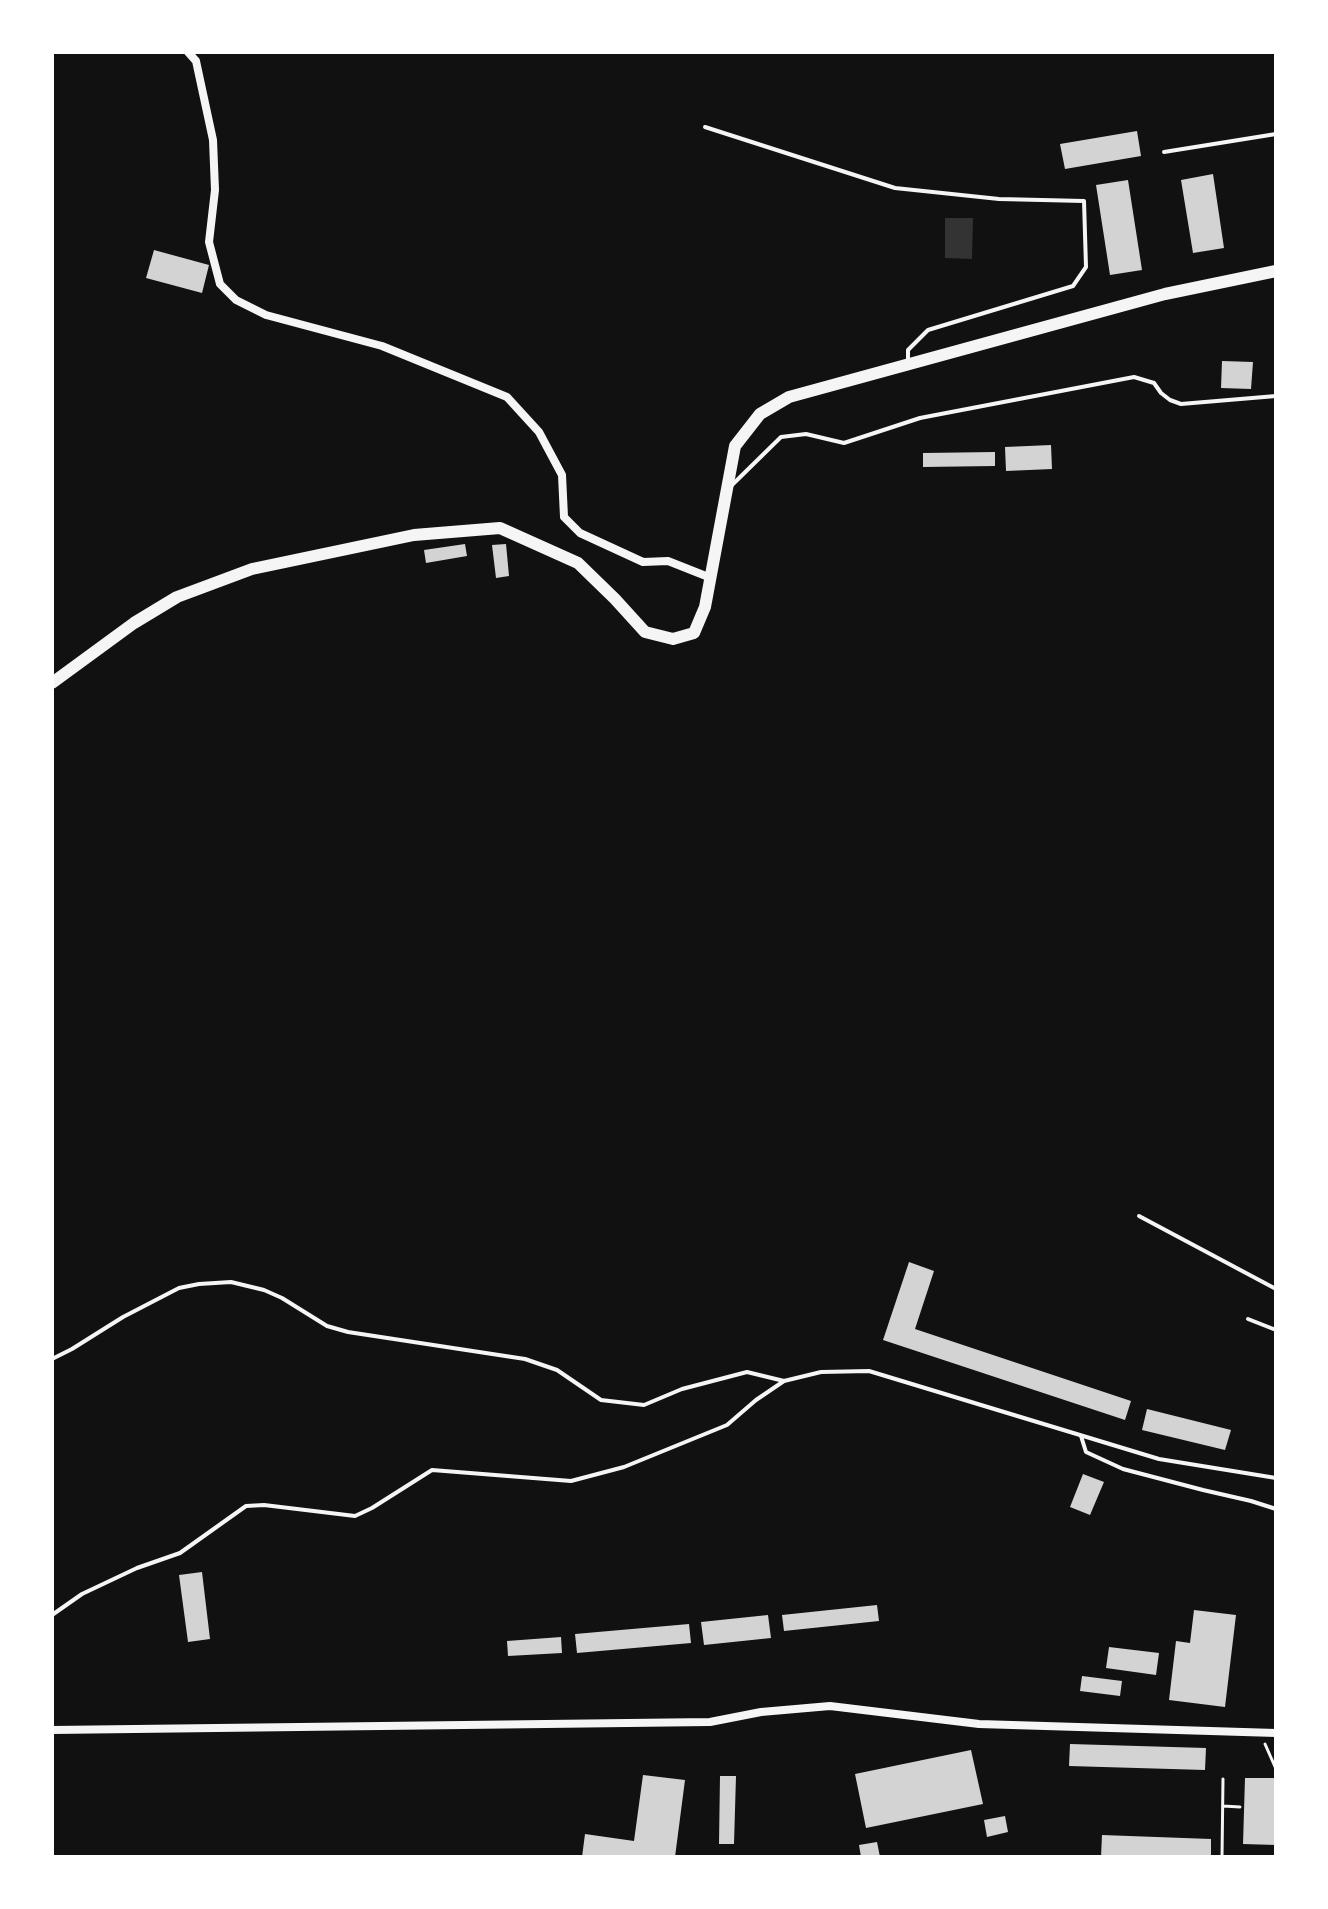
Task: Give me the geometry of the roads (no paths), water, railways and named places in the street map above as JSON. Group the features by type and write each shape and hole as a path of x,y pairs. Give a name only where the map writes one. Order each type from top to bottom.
{"main road":[{"path":"52,683 134,623 177,597 252,569 414,535 500,528 578,563 645,632 673,639 694,633 705,607 735,446 760,414 789,397 908,364 1165,294 1276,271"}],"street":[{"path":"188,52 196,61 213,140 215,190 209,242 220,284 236,300 266,315 382,346 507,397 539,432 562,475 564,517 580,533 643,562 668,561 711,578"},
{"path":"52,1730 710,1722 761,1712 830,1706 979,1724 1276,1733"}],"lane":[{"path":"705,127 895,188 999,199 1084,201 1086,267 1073,286 928,330 908,350 908,364"},
{"path":"1164,152 1276,134"},
{"path":"727,490 781,437 806,434 844,443 920,418 1134,377 1154,383 1161,393 1181,404 1276,396"},
{"path":"1139,1216 1276,1289"},
{"path":"52,1359 179,1288 231,1282 264,1290 327,1326 348,1332 525,1359 557,1370 601,1400 644,1405 682,1389 747,1372 784,1381"},
{"path":"1248,1319 1276,1330"},
{"path":"52,1615 82,1594 137,1568 180,1553 246,1506 264,1505 355,1516 432,1470 571,1481 624,1467 727,1425 784,1381 821,1372 869,1371 1159,1459 1276,1478"},
{"path":"1081,1436 1086,1452 1123,1469 1276,1509"}]}
